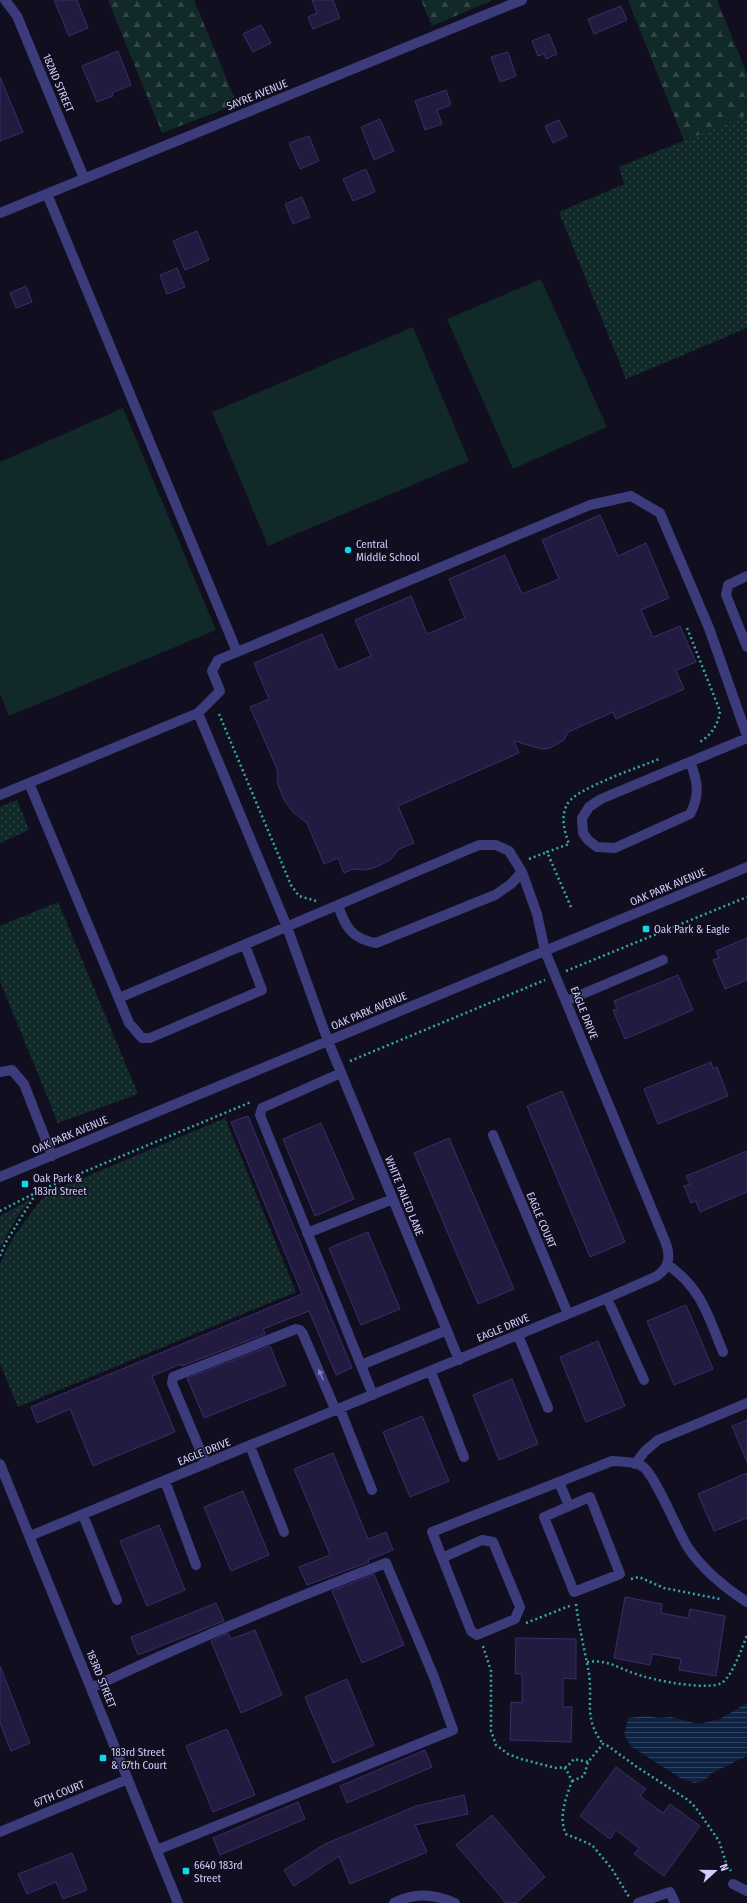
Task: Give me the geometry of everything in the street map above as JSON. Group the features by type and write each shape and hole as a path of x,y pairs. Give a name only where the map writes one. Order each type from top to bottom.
{"street":[{"name":"182ND STREET","path":"5,0 17,16 84,178"},
{"name":"SAYRE AVENUE","path":"0,213 522,0"},
{"path":"47,194 237,652"},
{"path":"0,795 198,713 220,691 212,671 218,660 590,505 631,496 660,513 709,628 747,737 601,799 589,807 582,818 583,833 588,840 597,847 615,848 690,814 696,804 698,787 690,762"},
{"path":"747,576 728,585 726,595 747,647"},
{"name":"WHITE TAILED LANE","path":"198,713 287,927 328,1041 459,1360"},
{"path":"29,783 129,1023 134,1031 142,1038 150,1038 262,990 245,945"},
{"name":"EAGLE DRIVE","path":"30,1536 431,1372 607,1298 655,1277 662,1273 668,1265 669,1252 665,1241 545,951 537,914 522,872 510,851 496,845 479,845 119,998"},
{"name":"OAK PARK AVENUE","path":"0,1177 747,867"},
{"path":"338,905 346,926 353,934 362,941 376,943 495,895 511,884 522,872"},
{"path":"566,1001 663,960"},
{"path":"0,1072 12,1070 24,1084 52,1156"},
{"path":"340,1070 262,1108 260,1115 373,1395"},
{"name":"EAGLE COURT","path":"493,1135 568,1314"},
{"path":"308,1233 393,1199"},
{"path":"668,1265 684,1276 703,1302 723,1352"},
{"path":"607,1298 644,1380"},
{"path":"206,1464 172,1383 173,1377 296,1329 300,1330 303,1334 338,1410 372,1490"},
{"path":"361,1366 446,1330"},
{"path":"518,1335 548,1408"},
{"path":"431,1372 464,1457"},
{"path":"635,1464 645,1450 658,1440 747,1403"},
{"path":"250,1446 284,1532"},
{"path":"442,1558 482,1540 493,1542 520,1607 515,1619 478,1635 471,1631 442,1558 432,1532 612,1461 635,1464 642,1466 653,1480 688,1547 711,1574 732,1593 747,1602"},
{"name":"183RD STREET","path":"0,1464 178,1903"},
{"path":"165,1481 196,1565"},
{"path":"559,1482 569,1506"},
{"path":"590,1497 620,1574 574,1592 544,1516 569,1506 590,1497"},
{"path":"83,1515 117,1600"},
{"path":"91,1688 152,1659 288,1600 386,1563 434,1677 453,1730 157,1850"},
{"name":"67TH COURT","path":"0,1832 128,1779"},
{"path":"734,1880 747,1891"},
{"path":"634,1901 670,1892 674,1903"},
{"path":"394,1903 402,1899 421,1895 438,1896 455,1903"}],"path":[{"path":"219,714 291,885 299,896 319,901"},
{"path":"525,854 528,860 547,852"},
{"path":"340,1070 555,975 747,897"},
{"path":"0,1211 37,1192 252,1102"},
{"path":"0,1256 6,1242 37,1192"},
{"path":"624,1582 639,1577 664,1588 720,1599 727,1599"},
{"path":"525,1624 582,1600"},
{"path":"575,1603 581,1642 587,1662 590,1686 590,1716 598,1737 603,1744 688,1800 696,1808 719,1841 727,1866 734,1880"},
{"path":"587,1662 606,1662 637,1674 703,1687 715,1686 723,1682 728,1676 747,1636"},
{"path":"482,1642 491,1672 491,1731 496,1745 508,1754 521,1759 556,1768 564,1768 574,1759 588,1762"},
{"path":"572,1781 584,1776 588,1762 603,1744"},
{"path":"564,1768 572,1781 564,1808 563,1827 566,1834 592,1845 612,1869 634,1901"}],"green space":[{"path":"108,0 194,0 237,104 162,133"},
{"path":"421,0 493,0 432,26"},
{"path":"628,0 717,0 747,74 747,115 684,141"},
{"path":"747,115 747,328 626,379 559,212 624,184 619,167"},
{"path":"541,279 607,427 513,469 447,319"},
{"path":"413,327 469,461 268,546 212,412"},
{"path":"123,408 216,630 9,716 0,694 0,462"},
{"path":"17,800 29,830 0,843 0,807"},
{"path":"58,902 138,1094 58,1123 0,981 0,926"},
{"path":"225,1118 296,1292 18,1407 0,1364 0,1264 7,1248 22,1225 41,1200 57,1189"},
{"path":"31,1199 17,1217 0,1248 0,1216"}],"water":[{"path":"747,1703 747,1756 712,1773 705,1780 695,1783 682,1779 632,1747 624,1735 628,1718 649,1716 658,1718 671,1717 699,1724 720,1719"}],"building":[{"path":"54,0 77,0 88,28 69,36"},
{"path":"312,0 333,0 340,18 313,29 308,17 317,13"},
{"path":"621,6 627,20 594,34 588,19"},
{"path":"261,25 271,43 253,52 243,34"},
{"path":"549,34 557,54 546,59 544,54 538,56 532,41"},
{"path":"118,51 131,85 112,93 113,96 97,102 82,66"},
{"path":"508,52 516,76 500,82 491,57"},
{"path":"0,77 23,132 0,141"},
{"path":"446,90 451,105 437,110 442,124 425,130 415,101"},
{"path":"380,119 394,151 374,160 361,127"},
{"path":"559,120 567,136 553,143 545,126"},
{"path":"309,136 319,161 300,169 289,143"},
{"path":"366,169 375,192 353,201 343,179"},
{"path":"302,197 310,217 293,224 285,204"},
{"path":"197,231 209,260 185,270 173,241"},
{"path":"177,268 185,287 167,294 160,275"},
{"path":"26,286 32,302 16,308 10,293"},
{"path":"600,515 618,556 646,543 669,598 641,610 653,637 680,626 696,662 676,670 684,689 616,719 613,712 568,732 564,740 550,748 542,749 514,741 519,753 398,806 414,843 399,849 391,859 379,866 366,870 353,869 344,873 338,858 324,864 307,823 294,813 284,800 278,785 277,769 250,707 269,699 254,663 322,634 338,670 371,656 355,620 411,596 427,634 465,618 449,579 505,555 522,594 559,579 542,540"},
{"path":"747,938 747,980 725,989 713,960 719,958 716,951"},
{"path":"678,975 693,1010 625,1039 613,1010 617,1009 614,1001"},
{"path":"711,1062 713,1069 717,1067 728,1096 658,1124 644,1089"},
{"path":"562,1091 625,1242 590,1257 527,1106"},
{"path":"248,1116 352,1368 336,1375 309,1311 263,1329 265,1334 152,1376 175,1432 93,1466 70,1409 37,1423 31,1407 302,1294 231,1122"},
{"path":"321,1123 354,1199 315,1216 283,1139"},
{"path":"449,1138 514,1289 478,1304 414,1153"},
{"path":"747,1151 747,1192 700,1212 696,1201 691,1203 684,1186 690,1184 686,1176"},
{"path":"368,1232 400,1309 361,1325 329,1248"},
{"path":"686,1305 713,1369 674,1385 647,1321"},
{"path":"598,1341 625,1406 586,1422 560,1357"},
{"path":"270,1346 286,1385 204,1418 187,1378"},
{"path":"512,1379 538,1444 499,1460 473,1395"},
{"path":"422,1416 449,1481 410,1497 383,1432"},
{"path":"747,1420 747,1462 732,1426"},
{"path":"333,1453 368,1539 386,1532 393,1550 368,1560 369,1562 307,1585 299,1567 330,1555 294,1469"},
{"path":"747,1473 747,1518 714,1531 698,1494"},
{"path":"243,1491 269,1555 231,1571 204,1507"},
{"path":"159,1525 185,1590 147,1606 120,1541"},
{"path":"374,1574 404,1645 362,1663 332,1591"},
{"path":"625,1597 662,1604 661,1613 688,1618 690,1609 725,1616 716,1676 679,1670 681,1659 652,1654 650,1665 614,1658"},
{"path":"216,1603 224,1621 138,1655 131,1637"},
{"path":"255,1630 282,1695 241,1713 211,1641 228,1633 231,1639"},
{"path":"516,1638 576,1639 576,1679 563,1678 563,1707 572,1707 571,1742 510,1740 511,1702 522,1703 522,1674 515,1674"},
{"path":"0,1666 30,1743 11,1751 0,1723"},
{"path":"347,1679 374,1745 333,1763 305,1697"},
{"path":"227,1729 255,1795 213,1812 186,1746"},
{"path":"425,1750 432,1767 347,1803 340,1786"},
{"path":"616,1767 646,1789 640,1796 663,1813 670,1804 700,1826 664,1876 634,1854 639,1848 616,1830 610,1839 580,1816"},
{"path":"464,1795 468,1814 415,1825 427,1852 350,1884 339,1856 294,1886 284,1870 325,1844 416,1806"},
{"path":"298,1802 305,1819 220,1855 213,1838"},
{"path":"492,1815 545,1877 516,1903 506,1903 456,1845"},
{"path":"72,1853 87,1890 63,1899 56,1882 27,1894 18,1874"}],"place":[{"name":"Central Middle School","path":"348,550"},
{"name":"Oak Park & Eagle","path":"646,929"},
{"name":"Oak Park & 183rd Street","path":"25,1184"},
{"name":"183rd Street & 67th Court","path":"103,1758"},
{"name":"6640 183rd Street","path":"186,1871"}]}
